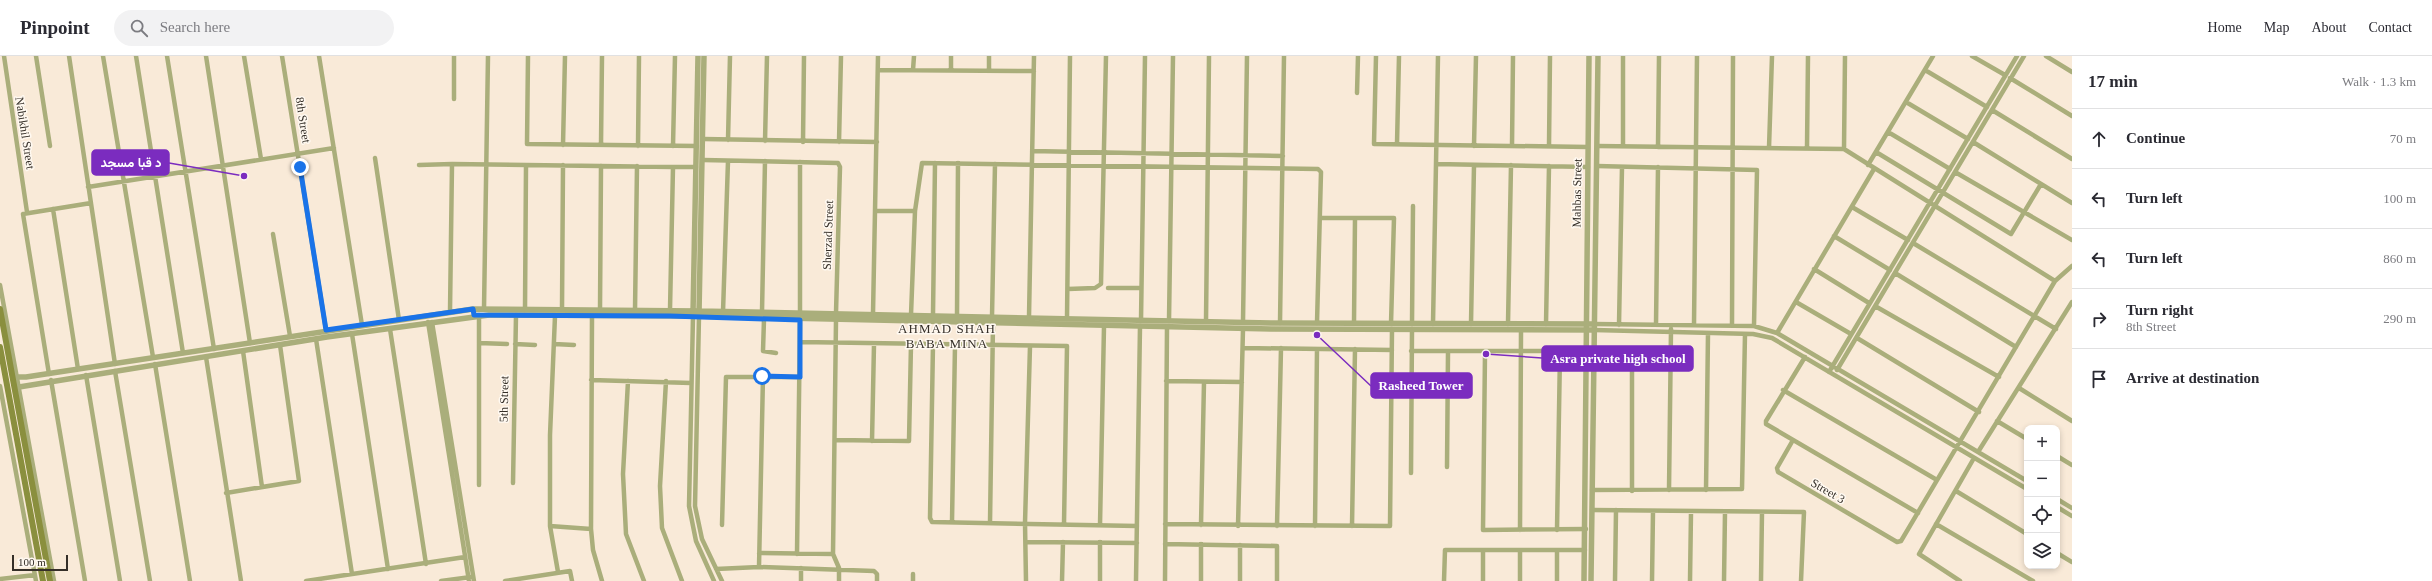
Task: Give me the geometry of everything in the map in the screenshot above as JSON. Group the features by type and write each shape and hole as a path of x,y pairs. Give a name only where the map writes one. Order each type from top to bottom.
{"main road":[{"path":"0,309 21,413 28,464 50,581"},
{"path":"0,348 43,581"},
{"path":"22,465 28,464"}],"street":[{"name":"Nabikhil Street","path":"4,56 27,212 23,215 49,374"},
{"path":"36,56 50,146"},
{"path":"69,56 115,364"},
{"path":"104,56 153,357"},
{"path":"136,56 183,353"},
{"path":"167,56 214,349"},
{"path":"206,56 250,343"},
{"path":"244,56 262,159"},
{"name":"8th Street","path":"282,56 326,330"},
{"path":"319,56 362,326"},
{"path":"454,56 454,100"},
{"path":"484,309 488,56"},
{"path":"528,56 527,144 697,146"},
{"path":"563,145 565,56"},
{"path":"601,145 602,56"},
{"path":"638,146 639,56"},
{"path":"673,146 675,56"},
{"path":"698,56 696,167 695,506 702,539 722,581"},
{"path":"704,56 704,139 696,314 691,382 690,516 696,542 714,581"},
{"path":"728,140 730,56"},
{"path":"765,141 767,56"},
{"path":"803,142 804,56"},
{"path":"839,142 841,56"},
{"path":"873,314 878,56"},
{"path":"914,56 914,70"},
{"path":"951,56 951,70"},
{"path":"989,56 989,70"},
{"path":"1029,317 1034,56"},
{"path":"1067,319 1067,165 1070,56"},
{"path":"1068,289 1096,288 1101,284 1106,56"},
{"path":"1136,581 1145,56"},
{"path":"1169,321 1170,153 1173,56"},
{"path":"1206,321 1209,56"},
{"path":"1238,526 1243,348 1247,56"},
{"path":"1280,323 1284,56"},
{"path":"1357,93 1358,56"},
{"path":"1376,56 1374,144 1588,147"},
{"path":"1397,144 1399,56"},
{"path":"1433,324 1438,56"},
{"path":"1474,146 1476,56"},
{"path":"1512,146 1513,56"},
{"path":"1549,146 1550,56"},
{"name":"Mahbas Street","path":"1584,581 1586,530 1586,328 1589,56"},
{"name":"Mahbas Street","path":"1591,581 1598,56"},
{"path":"1623,146 1624,56"},
{"path":"1658,147 1659,56"},
{"path":"1694,325 1697,56"},
{"path":"1732,325 1731,169 1733,56"},
{"path":"1769,148 1772,56"},
{"path":"1808,56 1808,148"},
{"path":"1844,149 1845,56"},
{"path":"1868,165 1933,56"},
{"path":"1972,56 2005,75"},
{"path":"1829,372 2016,56"},
{"path":"1834,375 2024,56"},
{"path":"2046,56 2072,72"},
{"path":"878,70 1034,70"},
{"path":"1926,70 1987,107"},
{"path":"2010,78 2072,116"},
{"path":"1906,102 1968,139"},
{"path":"1992,110 2072,159"},
{"path":"697,131 704,131"},
{"path":"1588,132 1597,132"},
{"path":"1888,132 1950,169"},
{"path":"704,139 803,142 877,142"},
{"path":"1973,142 2072,203"},
{"path":"1597,146 1844,149 2055,281"},
{"path":"88,187 334,148"},
{"path":"1032,151 1283,156"},
{"path":"1876,152 2010,234 2040,184"},
{"path":"375,158 399,320"},
{"path":"703,160 800,162 800,313"},
{"path":"723,312 728,161"},
{"path":"765,162 763,351 776,353"},
{"name":"Sherzad Street","path":"800,162 834,162 838,163 840,167 836,313"},
{"path":"911,315 915,211 920,166 922,163 1283,168 1320,170 1317,323"},
{"path":"933,315 935,163"},
{"path":"957,316 958,163"},
{"path":"450,312 452,164"},
{"path":"419,165 486,164 696,167"},
{"path":"992,317 995,164"},
{"path":"1436,164 1588,167"},
{"path":"525,310 526,165"},
{"path":"562,310 563,165"},
{"path":"1472,324 1474,165"},
{"path":"1508,324 1511,165"},
{"path":"600,311 601,166"},
{"path":"635,311 637,166"},
{"path":"1546,324 1549,166"},
{"path":"1597,166 1758,171 1754,326"},
{"path":"1619,324 1622,166"},
{"path":"670,310 673,167"},
{"path":"1656,325 1658,167"},
{"path":"1777,333 1874,169"},
{"path":"1954,172 2023,214 2072,240"},
{"path":"27,212 91,203"},
{"path":"1410,473 1413,206"},
{"path":"1852,207 1908,240"},
{"path":"53,209 78,369"},
{"path":"876,210 915,211"},
{"path":"1165,524 1238,526 1390,526 1394,218 1320,218"},
{"path":"1354,323 1355,218"},
{"path":"273,234 290,336"},
{"path":"1834,236 1890,270"},
{"path":"1912,243 2035,315 2056,329"},
{"path":"1793,440 1777,468 1778,472 1897,542 1901,541 1979,412 2055,281 2072,266"},
{"path":"1814,269 1869,303"},
{"path":"1895,273 2016,347"},
{"path":"0,285 19,387 21,413 54,581"},
{"path":"1108,288 1141,288"},
{"path":"1796,302 1851,334"},
{"path":"1978,452 2072,302"},
{"path":"1875,306 1999,377"},
{"path":"19,387 51,380 390,329 475,313 484,309 600,311 670,310 696,314 723,312 763,315 800,320 993,323 1022,320 1029,317 1167,327 1392,326"},
{"path":"17,377 49,374 450,312 555,316 696,314 763,315 836,313 992,317 1104,326 1169,321 1206,321 1243,326 1280,323 1354,323 1412,327 1521,331 1586,328 1619,324 1671,326 1754,326 1777,333 2024,479"},
{"path":"475,313 479,344 479,485"},
{"name":"5th Street","path":"512,483 516,315"},
{"path":"555,316 550,435 550,526 558,572"},
{"path":"592,316 591,529 593,550 602,581"},
{"path":"797,554 800,320"},
{"path":"836,320 833,554 838,568 839,581"},
{"path":"430,322 465,557 471,579"},
{"path":"430,322 471,579"},
{"path":"990,523 993,323"},
{"path":"1412,327 1433,324 1546,324 1586,328"},
{"path":"1100,525 1104,326"},
{"path":"1669,490 1671,326"},
{"path":"1165,581 1167,327"},
{"path":"1594,327 1671,332 1745,334 1772,338 2024,487"},
{"path":"390,329 426,564"},
{"path":"1520,530 1521,331"},
{"path":"1706,490 1708,333"},
{"path":"352,334 388,569"},
{"path":"1592,490 1740,491 1743,487 1745,334"},
{"path":"1857,338 1979,412"},
{"path":"316,339 352,574"},
{"path":"800,342 1067,346 1064,524"},
{"path":"479,344 507,344"},
{"path":"515,344 534,345"},
{"path":"554,344 574,345"},
{"path":"872,441 874,344"},
{"path":"835,440 909,441 911,344"},
{"path":"933,344 930,518 932,522 1137,526"},
{"path":"226,493 299,481 280,345"},
{"path":"952,522 955,345"},
{"path":"1026,581 1027,542 1025,523 1030,346"},
{"path":"1243,348 1392,350"},
{"path":"1277,526 1281,348"},
{"path":"1315,526 1317,348"},
{"path":"1352,526 1355,349"},
{"path":"243,351 262,487"},
{"path":"1411,351 1521,353 1586,351"},
{"path":"1447,467 1448,352"},
{"path":"1485,352 1483,530 1586,530"},
{"path":"1558,530 1560,353"},
{"path":"206,357 226,493 241,581"},
{"path":"1804,357 1765,422 1918,513"},
{"path":"155,364 190,581"},
{"path":"1595,364 1632,367 1632,491"},
{"path":"115,371 150,581"},
{"path":"86,375 120,581"},
{"path":"760,567 762,376"},
{"path":"722,525 726,377 800,377"},
{"path":"51,380 85,581"},
{"path":"591,380 691,382"},
{"path":"628,381 623,474 626,534 644,581"},
{"path":"666,381 660,486 662,528 682,581"},
{"path":"1166,381 1242,382"},
{"path":"1201,525 1204,382"},
{"path":"0,386 36,581"},
{"path":"2019,388 2072,421"},
{"path":"1783,390 1938,480"},
{"path":"1997,421 2024,437"},
{"path":"1960,581 1919,556 1974,458"},
{"path":"2060,458 2072,465"},
{"path":"1956,491 2025,533"},
{"path":"2060,501 2072,508"},
{"path":"2060,509 2072,516"},
{"path":"1592,510 1804,512 1801,581"},
{"path":"1615,581 1616,510"},
{"path":"1652,581 1654,511"},
{"path":"1690,581 1691,512"},
{"path":"1724,581 1725,512"},
{"path":"1761,581 1762,512"},
{"path":"1936,524 2033,581"},
{"path":"550,526 591,529"},
{"path":"1027,542 1137,542"},
{"path":"1062,581 1063,542"},
{"path":"1100,542 1100,581"},
{"path":"1165,544 1277,546 1277,581"},
{"path":"1201,544 1201,581"},
{"path":"1240,545 1240,581"},
{"path":"1444,581 1445,550 1585,550"},
{"path":"1483,550 1483,581"},
{"path":"1520,550 1520,581"},
{"path":"1557,550 1557,581"},
{"path":"760,553 833,554"},
{"path":"2060,555 2072,562"},
{"path":"306,581 465,557"},
{"path":"716,569 760,567 838,568 874,571 878,574 877,581"},
{"path":"801,568 801,581"},
{"path":"505,581 533,579 570,570 572,581"},
{"path":"913,574 913,581"},
{"path":"0,579 35,575"},
{"path":"441,581 471,579"}],"place":[{"name":"د قبا مسجد","path":"244,176"},
{"name":"Rasheed Tower","path":"1317,335"},
{"name":"Asra private high school","path":"1486,354"}],"district":[{"name":"AHMAD SHAH BABA MINA","path":"947,336"}],"route":[{"path":"300,167 326,330 473,309 474,315 670,316 800,320 800,377 762,376"}]}
